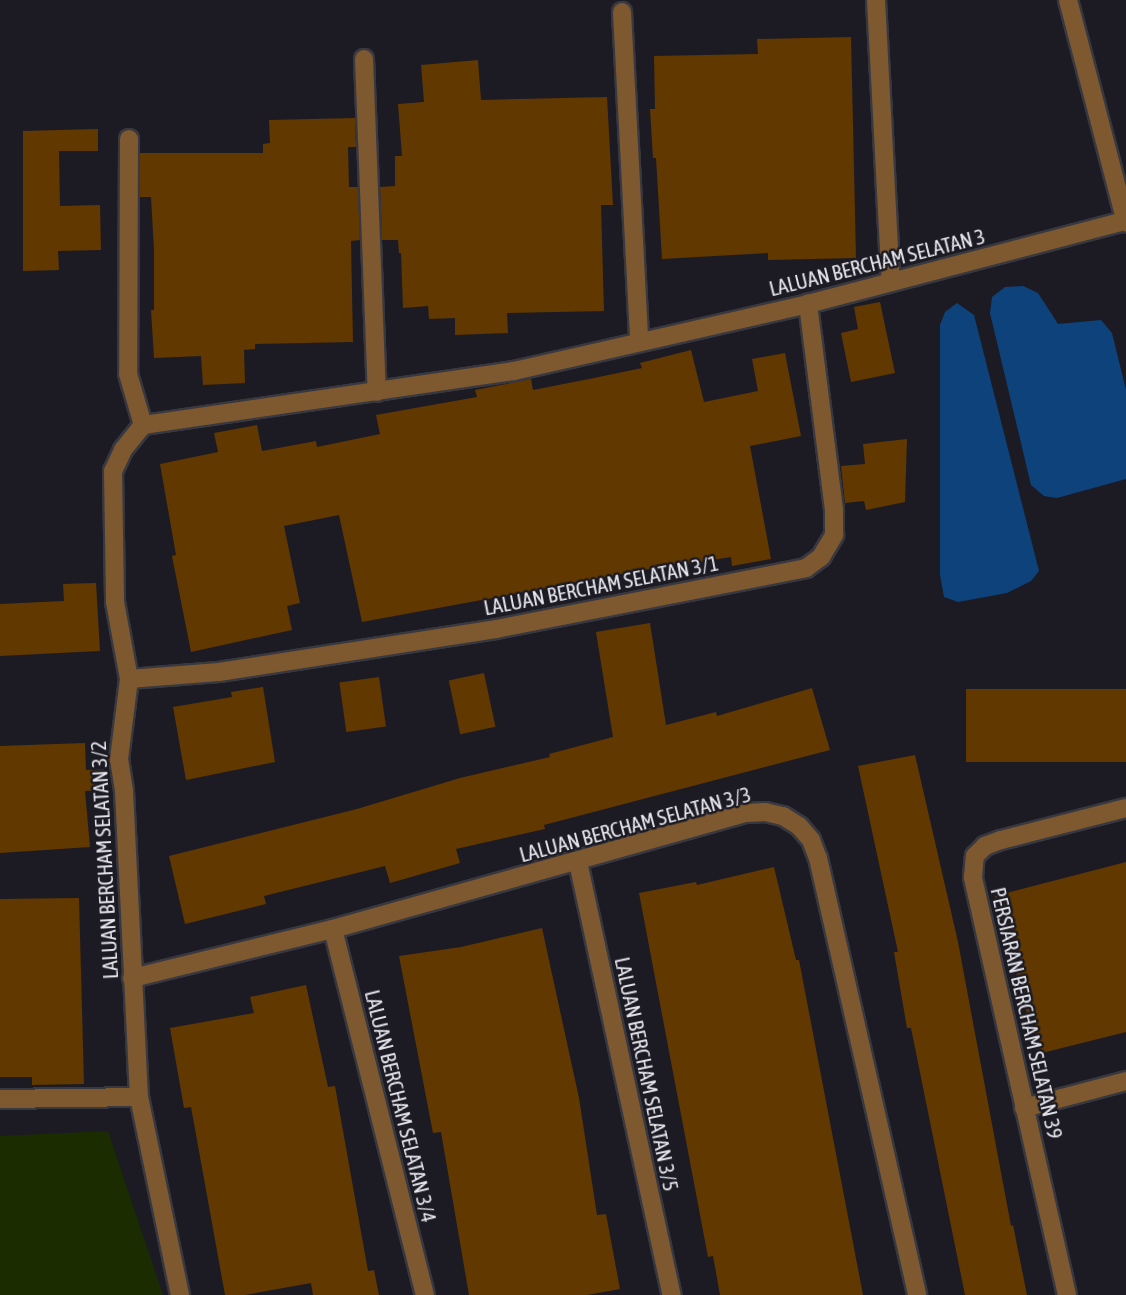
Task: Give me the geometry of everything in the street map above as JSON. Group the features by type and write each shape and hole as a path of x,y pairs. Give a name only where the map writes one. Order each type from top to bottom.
{"street":[{"path":"876,0 891,282"},
{"path":"1068,0 1126,222"},
{"path":"622,12 639,341"},
{"path":"364,60 377,391"},
{"path":"129,139 128,374 144,425"},
{"name":"LALUAN BERCHAM SELATAN 3","path":"144,425 514,370 808,304 1126,222"},
{"name":"LALUAN BERCHAM SELATAN 3/1","path":"129,679 219,672 496,629 806,568 821,557 834,535 834,510 808,304"},
{"name":"LALUAN BERCHAM SELATAN 3/2","path":"144,425 123,450 113,471 116,602 129,679 120,759 124,791 139,1097 180,1295"},
{"name":"PERSIARAN BERCHAM SELATAN 39","path":"1067,1295 973,877 975,856 985,846 1001,840 1126,808"},
{"name":"LALUAN BERCHAM SELATAN 3/3","path":"132,978 333,929 746,813 765,811 783,816 799,826 811,840 818,858 917,1295"},
{"name":"LALUAN BERCHAM SELATAN 3/5","path":"578,862 672,1295"},
{"name":"LALUAN BERCHAM SELATAN 3/4","path":"333,929 425,1295"},
{"path":"1024,1108 1126,1082"},
{"path":"0,1099 139,1097"}],"green space":[{"path":"108,1131 163,1295 0,1295 0,1136"}],"water":[{"path":"1023,286 1038,293 1058,324 1101,320 1112,333 1126,390 1126,479 1057,498 1044,496 1031,485 990,313 992,297 1005,287"},
{"path":"957,303 974,315 1039,571 1031,581 1007,593 958,602 944,597 940,575 940,325 945,312"}],"building":[{"path":"851,37 856,258 768,260 768,253 662,259 650,109 655,109 654,56 758,54 757,39"},
{"path":"478,60 481,100 607,97 613,205 601,205 604,311 507,313 508,333 455,335 455,318 429,319 428,306 403,308 401,253 398,240 382,240 380,187 395,186 395,156 402,156 398,104 424,102 421,65"},
{"path":"355,118 356,147 348,147 349,187 358,187 360,240 351,241 353,342 255,344 255,349 244,350 245,383 203,385 201,356 154,358 151,310 154,310 154,250 151,197 140,197 140,153 263,153 263,144 270,143 269,120"},
{"path":"98,129 98,151 59,151 60,206 100,205 101,250 58,251 59,270 23,271 23,131"},
{"path":"880,302 895,373 851,382 841,333 858,329 854,307"},
{"path":"691,350 704,402 758,391 752,359 785,353 801,436 750,446 771,559 732,566 731,557 681,563 362,622 339,515 284,526 300,603 287,606 292,630 191,652 172,556 176,555 160,464 218,452 214,433 257,425 262,451 316,441 317,447 380,434 376,415 477,397 475,390 531,379 533,390 594,378 642,368 640,363"},
{"path":"907,439 905,502 866,510 864,501 845,503 841,466 865,464 863,444"},
{"path":"96,583 100,651 0,656 0,604 64,601 63,584"},
{"path":"650,623 666,725 716,712 717,716 812,688 830,750 544,825 545,829 456,849 460,863 390,883 385,866 264,896 266,904 185,924 169,856 357,809 460,778 550,757 549,754 613,737 596,632"},
{"path":"484,673 495,727 460,734 449,680"},
{"path":"379,677 386,727 346,732 339,683"},
{"path":"263,687 275,762 186,780 173,707 232,697 231,692"},
{"path":"966,689 1126,689 1126,762 966,762"},
{"path":"85,743 86,770 104,769 105,790 85,791 90,847 0,853 0,746"},
{"path":"915,755 958,942 1011,1226 1013,1225 1027,1295 965,1295 911,1028 907,1028 894,952 898,952 858,766"},
{"path":"1126,862 1126,1032 1038,1054 995,896"},
{"path":"774,867 796,960 799,960 863,1295 720,1295 713,1256 708,1257 639,893 696,882 697,885"},
{"path":"79,898 84,1084 32,1085 32,1077 0,1077 0,899"},
{"path":"542,928 579,1098 597,1215 606,1214 620,1289 587,1295 469,1295 441,1132 433,1133 399,956 461,947"},
{"path":"306,985 328,1087 335,1086 368,1271 374,1270 379,1295 313,1295 311,1283 245,1295 225,1295 191,1107 184,1108 170,1028 254,1013 250,997"}]}
